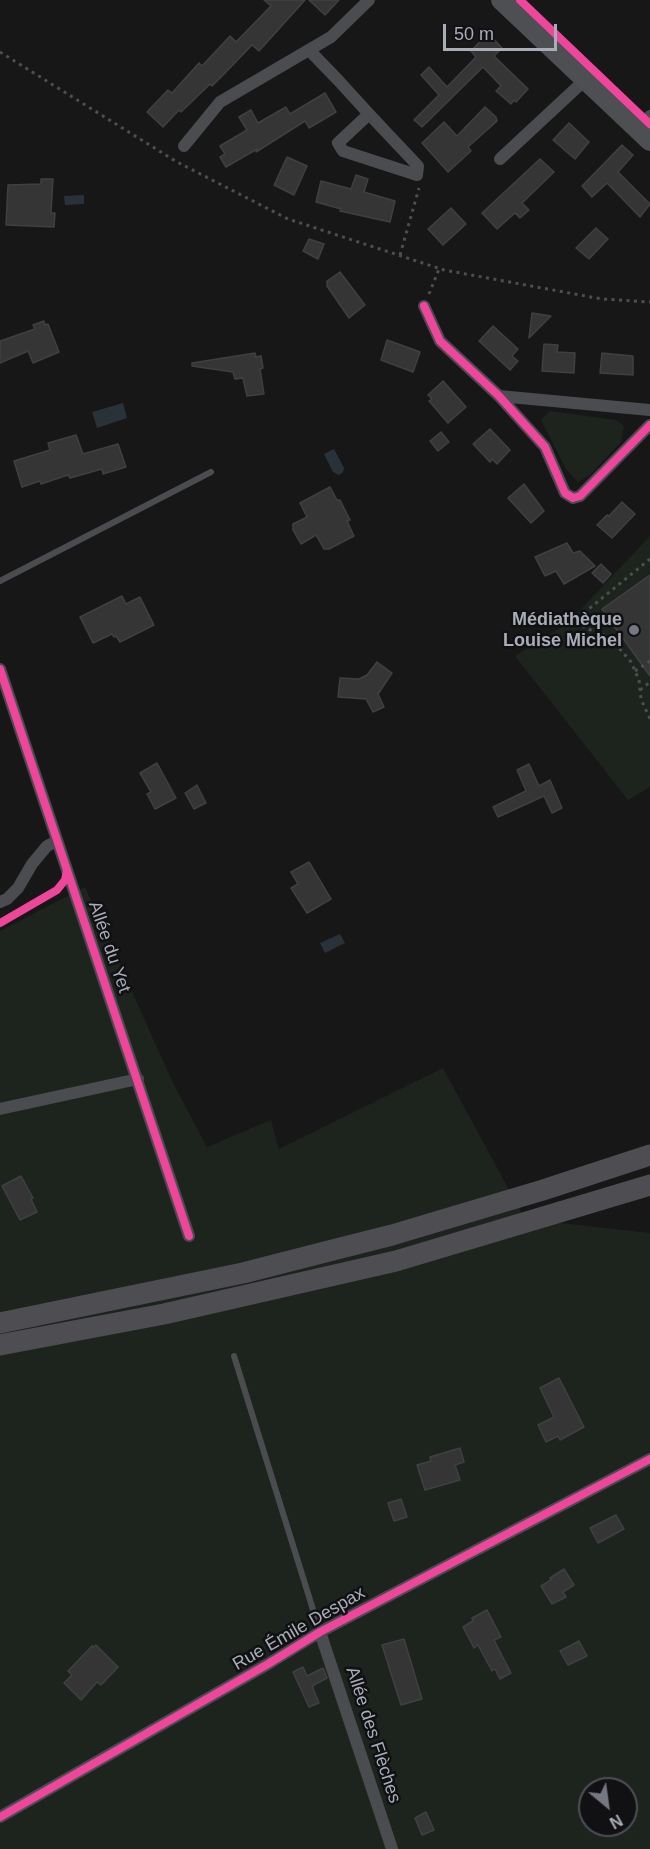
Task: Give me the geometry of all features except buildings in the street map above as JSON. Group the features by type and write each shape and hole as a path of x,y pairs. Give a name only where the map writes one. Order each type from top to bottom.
{"highway":[{"path":"0,1323 243,1273 321,1254 543,1190 650,1155"},
{"path":"0,1345 164,1314 396,1261 650,1185"}],"main road":[{"path":"501,0 586,79 643,121 650,141"}],"street":[{"path":"184,146 220,102 331,37 369,0"},
{"path":"309,50 418,166 417,175 343,151 338,143 369,114"},
{"path":"500,159 586,79"},
{"path":"424,306 440,341 499,396 545,447 565,493 573,498 580,496 650,425"},
{"path":"499,396 650,410"},
{"name":"Allée du Yet","path":"0,669 189,1236"},
{"path":"0,902 7,899 18,888 32,864 47,846 57,842"},
{"path":"0,1109 138,1079"},
{"name":"Rue Émile Despax","path":"0,1817 258,1670 320,1632 650,1459"},
{"name":"Allée des Flèches","path":"320,1632 392,1849"}],"lane":[{"path":"0,581 211,472"},
{"path":"234,1356 320,1632"}],"path":[{"path":"0,52 177,162 288,219 439,268 602,299 650,302"},
{"path":"400,255 420,185 417,175"},
{"path":"424,306 439,268"},
{"path":"650,559 585,612 582,619 584,627 593,632 600,632 613,641 630,662 639,680 641,699 650,719"},
{"path":"635,671 650,661"},
{"path":"640,690 649,683"}],"shaded area":[{"path":"84,195 84,204 65,205 64,196"},
{"path":"123,403 127,418 97,428 92,412"},
{"path":"550,411 616,420 624,426 621,442 590,475 578,482 566,469 541,420"},
{"path":"334,449 344,468 339,475 333,472 324,454"},
{"path":"650,536 650,787 628,800 515,656 568,623"},
{"path":"85,887 173,1083 207,1147 271,1120 279,1149 443,1068 525,1219 650,1233 650,1849 0,1849 0,931"},
{"path":"340,934 345,943 325,953 320,943"}],"cycle path":[{"path":"520,0 650,124"},
{"path":"424,306 440,341 499,396 545,447 565,493 573,498 580,496 650,425"},
{"path":"0,669 189,1236"},
{"path":"0,923 57,890 65,880 67,870"},
{"path":"0,1817 320,1632 650,1459"}],"place":[{"name":"Médiathèque Louise Michel","path":"634,630"}]}
